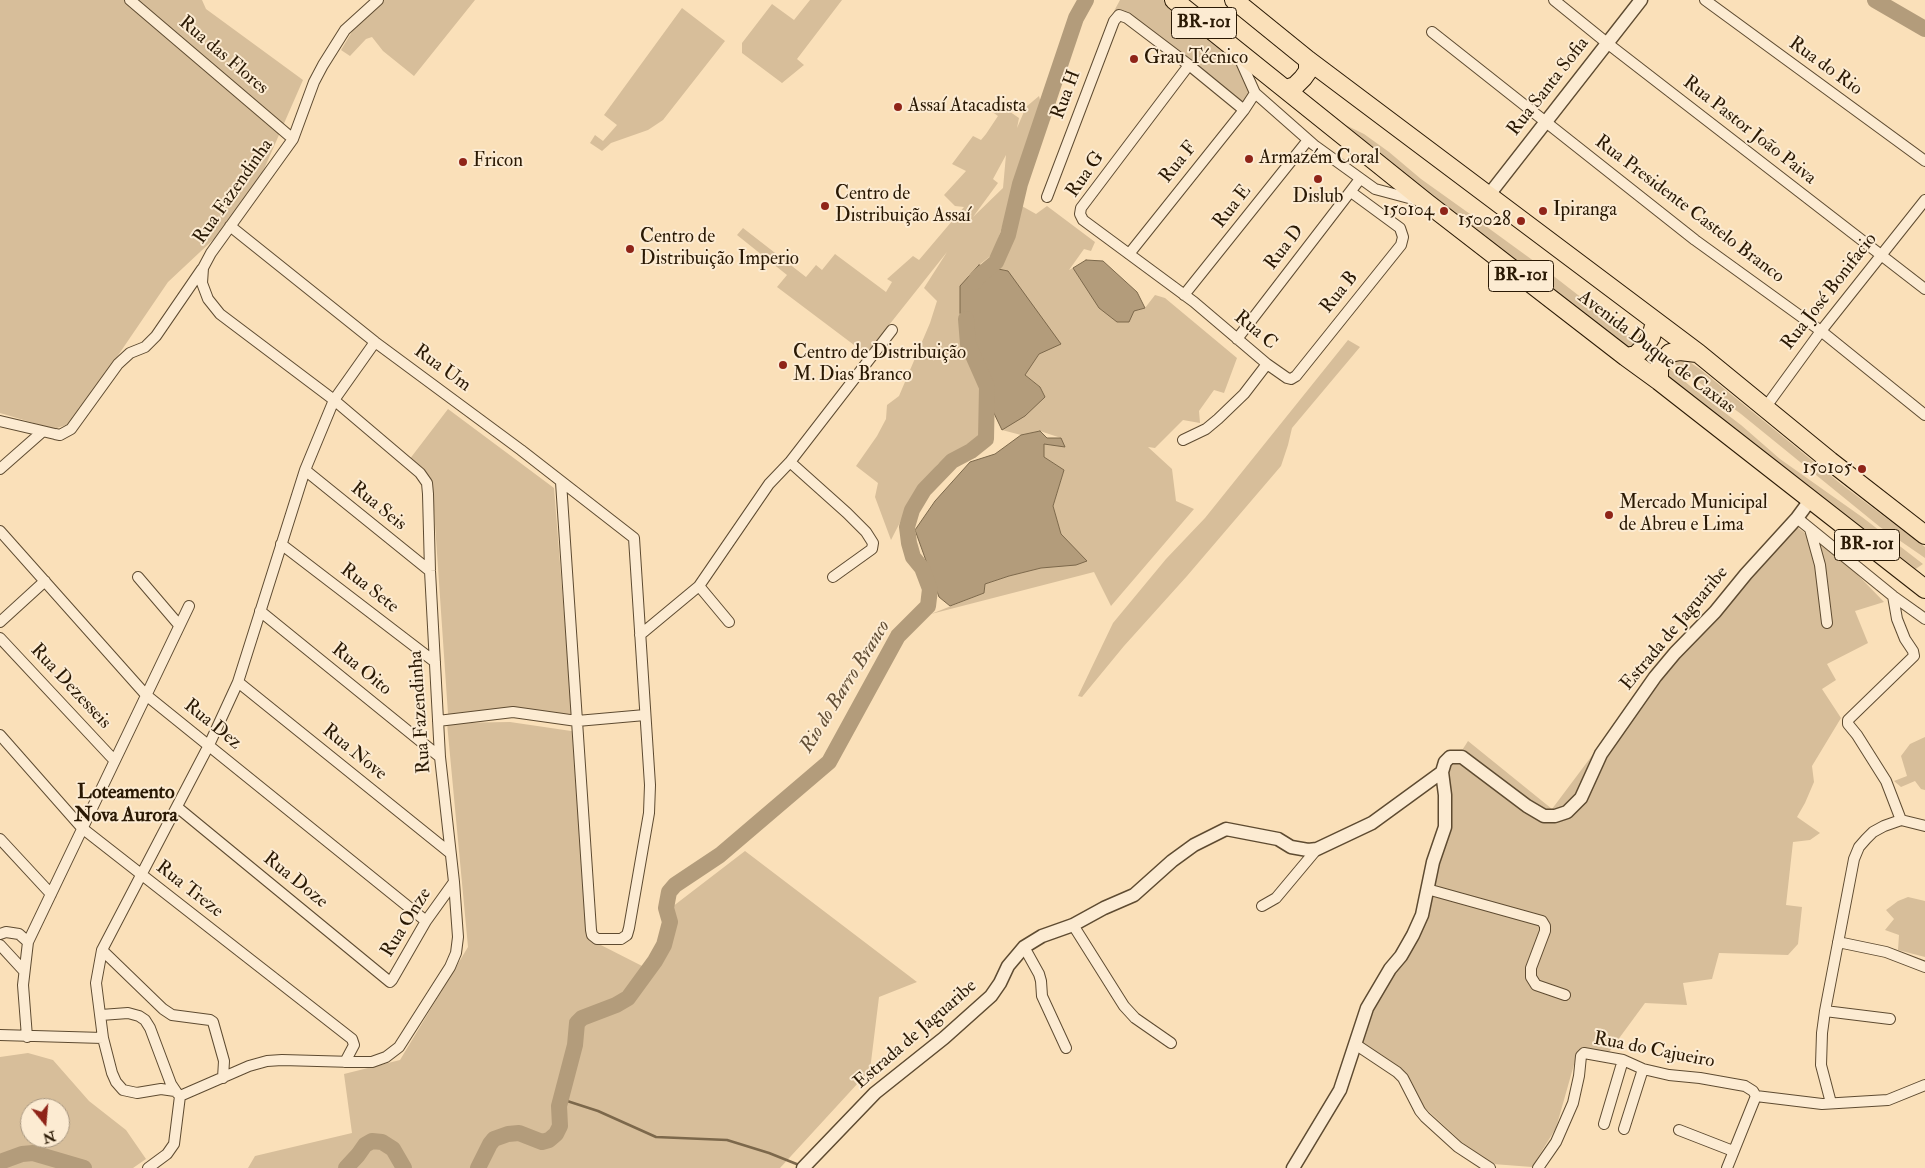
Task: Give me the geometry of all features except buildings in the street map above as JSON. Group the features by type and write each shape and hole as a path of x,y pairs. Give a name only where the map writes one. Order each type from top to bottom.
{"highway":[{"name":"Avenida Duque de Caxias","path":"1174,0 1427,203 1626,357 1659,380 1925,589"},
{"name":"Avenida Duque de Caxias","path":"1234,0 1308,60 1698,353 1830,461 1925,535"},
{"path":"1286,89 1295,86 1303,78 1308,71 1308,60"},
{"path":"1626,357 1636,355 1646,345 1652,337 1655,322"},
{"path":"1659,380 1659,367 1670,353 1680,350 1698,353"},
{"path":"1901,572 1918,575 1925,574"}],"street":[{"name":"Rua das Flores","path":"130,0 293,139"},
{"name":"Rua Fazendinha","path":"345,1062 372,1062 386,1057 399,1047 450,967 456,953 458,936 454,882 449,852 440,757 430,571 429,506 426,484 420,473 334,400 220,314 208,298 202,283 203,268 211,253 293,139 314,82 323,65 345,30 378,0"},
{"name":"Rua Pastor João Paiva","path":"1554,0 1606,43 1925,289"},
{"name":"Rua Santa Sofia","path":"1488,196 1641,0"},
{"name":"Rua do Rio","path":"1705,0 1925,161"},
{"name":"Rua H","path":"1047,197 1114,21 1120,15 1127,18 1189,65"},
{"name":"Rua Presidente Castelo Branco","path":"1432,32 1547,121 1695,240 1821,331 1925,415"},
{"name":"BR-101","path":"1234,47 1255,93 1308,140 1375,189 1427,203"},
{"name":"BR-101","path":"1189,65 1244,110"},
{"name":"Rua G","path":"1189,65 1081,208 1080,214 1083,220 1194,302"},
{"name":"Rua F","path":"1128,254 1244,110 1255,93"},
{"name":"Rua E","path":"1184,295 1308,140"},
{"name":"Rua D","path":"1238,339 1360,179"},
{"name":"Rua B","path":"1296,376 1402,245 1403,237 1400,228 1351,192"},
{"name":"Rua José Bonifacio","path":"1765,408 1880,254 1925,200"},
{"name":"Rua Um","path":"230,226 375,342 521,450 634,538 640,635"},
{"path":"0,421 42,432 66,433 75,425 125,356 145,348 156,336 203,268"},
{"name":"Rua C","path":"1194,302 1267,364 1287,378 1292,379 1296,376"},
{"path":"561,482 590,930 597,939 621,939 627,935 649,813 650,785 640,635 699,586 769,484 790,462 892,330"},
{"path":"345,1062 267,1061 178,1094 162,1089 137,1093 123,1090 116,1082 112,1073 103,1038 96,983 102,950 209,745 238,682 305,470 334,400 375,342"},
{"path":"1183,440 1206,429 1218,419 1244,394 1267,364"},
{"path":"0,469 42,432"},
{"path":"790,462 847,513 874,543 872,548 833,577"},
{"name":"Rua Seis","path":"305,470 430,571"},
{"name":"Estrada de Jaguaribe","path":"803,1168 875,1093 944,1038 991,996 1008,966 1024,947 1042,936 1073,925 1104,908 1134,896 1172,861 1194,845 1226,829 1278,839 1291,847 1308,850 1317,849 1372,823 1442,772 1445,762 1450,757 1455,756 1462,757 1527,806 1544,816 1555,816 1567,812 1581,798 1601,754 1656,677 1675,653 1715,612 1746,574 1797,518 1811,499"},
{"path":"1797,518 1893,596 1925,619"},
{"path":"1810,528 1820,565 1827,624"},
{"name":"Rua Dez","path":"0,530 146,695 426,921"},
{"name":"Rua Sete","path":"281,544 435,662"},
{"path":"138,577 179,625"},
{"path":"0,622 45,581"},
{"path":"699,586 729,622"},
{"path":"1893,596 1894,610 1899,625 1914,656 1848,720 1848,724 1886,780 1901,820"},
{"path":"27,1037 24,1006 24,970 28,942 188,606"},
{"name":"Rua Oito","path":"260,611 440,757"},
{"name":"Rua Dezesseis","path":"0,638 114,760"},
{"name":"Rua Nove","path":"238,682 449,852"},
{"path":"438,721 513,712 577,721 645,715"},
{"name":"Rua Treze","path":"0,736 82,828 352,1039 354,1045 345,1062"},
{"path":"1293,1168 1340,1090 1367,1008 1413,936 1422,915 1433,862 1445,826 1445,795 1442,772"},
{"name":"Rua Doze","path":"177,807 390,982"},
{"path":"1831,1103 1821,1065 1824,1011 1854,859 1859,847 1873,832 1884,826 1901,820 1925,826"},
{"path":"0,839 51,894"},
{"name":"Estrada de Jaguaribe","path":"1262,906 1276,898 1317,849"},
{"name":"Rua Onze","path":"390,982 426,921 454,882"},
{"path":"1427,889 1542,921 1545,931 1531,968 1531,976 1536,985 1565,995"},
{"path":"1073,925 1124,1006 1135,1018 1171,1043"},
{"path":"0,934 6,932 19,934 28,942"},
{"path":"1838,942 1886,952 1925,967"},
{"path":"0,944 24,970"},
{"path":"1024,947 1041,981 1042,996 1066,1048"},
{"path":"102,950 163,1009 172,1015 213,1022 224,1061 223,1078"},
{"path":"1824,1011 1890,1019"},
{"path":"101,1015 128,1013 145,1020 178,1094 174,1144 168,1154 148,1168"},
{"path":"0,1035 103,1038"},
{"path":"1355,1044 1397,1072 1403,1078 1425,1117 1458,1147 1490,1168"},
{"name":"Rua do Cajueiro","path":"1538,1168 1556,1142 1573,1103 1579,1076 1580,1056 1584,1053 1623,1060 1643,1069 1745,1086 1753,1091 1756,1096 1822,1104 1888,1100 1925,1085"},
{"path":"1604,1124 1623,1060"},
{"path":"1624,1129 1643,1069"},
{"path":"1727,1168 1756,1096"},
{"path":"1679,1130 1733,1151"}],"shaded area":[{"path":"0,0 202,0 206,9 303,80 247,208 168,282 72,423 54,429 0,413"},
{"path":"383,0 475,0 414,76 383,51 372,37 366,39 350,56 341,50 353,30"},
{"path":"810,0 842,0 797,59 804,65 782,83 742,53 742,43 772,4 794,20"},
{"path":"1120,0 1163,0 1231,53 1255,94 1241,113 1113,13"},
{"path":"682,8 725,41 663,120 648,130 611,143 602,151 590,143 595,135 603,141 617,125 604,115"},
{"path":"1039,96 1042,107 993,254 979,265 960,313 985,395 986,432 938,464 915,493 891,540 875,497 878,483 856,466 877,436 886,419 887,405 899,396 930,323 937,301 924,288 947,252 866,354 777,287 787,275 737,235 743,228 806,277 816,265 822,270 835,254 886,292 892,282 887,279 913,256 919,260 964,207 955,206 944,195 966,171 952,164 973,136 981,140 986,134 998,116 991,111 997,103 1019,118 1017,128 1026,107","holes":["1006,155 1003,188 973,217 998,183 993,179"]},
{"path":"1323,114 1364,134 1421,179 1470,214 1460,225"},
{"path":"1020,205 1036,214 1047,206 1095,242 1091,251 1084,249 1069,270 1073,268 1081,280 1134,311 1145,308 1155,295 1165,298 1237,358 1224,393 1214,390 1199,411 1200,423 1183,420 1155,448 1148,447 1172,469 1176,501 1194,509 1111,606 1094,572 931,614 984,593 985,584 1041,568 1061,534 1053,506 1064,470 1044,457 1044,444 1061,438 1040,431 1021,435 1002,430 1044,397 1040,387 1025,375 1039,354 1008,271 991,267 996,262"},
{"path":"1476,219 1542,267 1641,344 1628,351 1468,231"},
{"path":"1086,260 1103,261 1137,292 1145,308 1134,311 1129,322 1117,322 1099,308 1073,268"},
{"path":"979,265 1008,271 1061,344 1039,354 1025,375 1040,387 1045,397 1025,416 1002,430 979,382 960,313 960,286"},
{"path":"1348,340 1360,347 1292,428 1281,466 1082,697 1078,696 1113,623 1166,559 1205,518"},
{"path":"1685,359 1700,369 1841,484 1925,547 1925,558 1880,527 1741,414 1669,360"},
{"path":"1665,365 1741,425 1780,459 1862,517 1923,564 1911,572 1662,379"},
{"path":"448,409 554,488 572,714 538,712 448,714 432,480 409,460"},
{"path":"1040,431 1047,438 1061,438 1065,447 1044,444 1044,457 1064,470 1053,506 1061,534 1087,561 1076,565 1041,568 1009,576 985,584 984,593 950,606 939,597 915,530 935,501 970,462 995,454 1021,435"},
{"path":"1797,527 1852,569 1884,602 1855,611 1868,643 1827,664 1836,680 1822,689 1841,718 1812,766 1814,782 1797,817 1820,833 1810,840 1793,842 1786,905 1802,907 1798,944 1788,955 1719,953 1712,979 1683,983 1687,1005 1645,1003 1609,1052 1577,1054 1556,1128 1532,1167 1493,1164 1465,1145 1425,1108 1401,1068 1359,1046 1374,1006 1416,938 1444,832 1442,769 1452,766 1468,741 1552,809 1639,693"},
{"path":"510,722 578,732 589,939 648,969 672,907 745,851 917,982 879,997 870,1070 780,1168 248,1168 255,1156 352,1133 344,1074 400,1060 468,947 447,723"},
{"path":"1925,737 1925,790 1921,789 1915,781 1901,787 1894,781 1907,776 1901,756 1910,744"},
{"path":"1908,897 1925,901 1925,957 1898,950 1899,935 1885,930 1894,919 1886,910 1898,901"},
{"path":"28,1053 53,1060 89,1101 126,1130 146,1159 133,1168 0,1168 0,1057"}],"waterway":[{"name":"Rio do Barro Branco","path":"975,282 977,278 996,262 1008,235 1020,184 1076,18 1086,0"},
{"name":"Rio do Barro Branco","path":"1875,0 1925,29"},
{"name":"Rio do Barro Branco","path":"478,1168 494,1139 508,1134 519,1133 542,1142 549,1140 556,1134 560,1126 559,1106 575,1045 577,1023 582,1018 616,1005 628,998 655,961 664,945 670,922 666,908 669,892 675,885 720,855 829,762 898,636 928,606 930,589 922,568 913,557 909,543 907,527 912,510 924,490 952,461 971,451 986,439 987,387 968,344 966,319"},
{"path":"561,1099 598,1111 656,1137 727,1140 799,1165"},
{"name":"Rio do Barro Branco","path":"346,1168 365,1145 372,1141 382,1142 393,1149 404,1168"},
{"name":"Rio do Barro Branco","path":"0,1162 22,1154 33,1153 84,1168"}],"place":[{"name":"Grau Técnico","path":"1134,59"},
{"name":"Assaí Atacadista","path":"898,107"},
{"name":"Armazém Coral","path":"1249,159"},
{"name":"Fricon","path":"463,162"},
{"name":"Dislub","path":"1318,179"},
{"name":"Centro de Distribuição Assaí","path":"825,206"},
{"name":"150104","path":"1444,211"},
{"name":"Ipiranga","path":"1543,211"},
{"name":"150028","path":"1521,221"},
{"name":"Centro de Distribuição Imperio","path":"630,249"},
{"name":"Centro de Distribuição M. Dias Branco","path":"783,365"},
{"name":"150105","path":"1862,469"},
{"name":"Mercado Municipal de Abreu e Lima","path":"1609,515"}],"district":[{"name":"Loteamento Nova Aurora","path":"126,806"}]}
